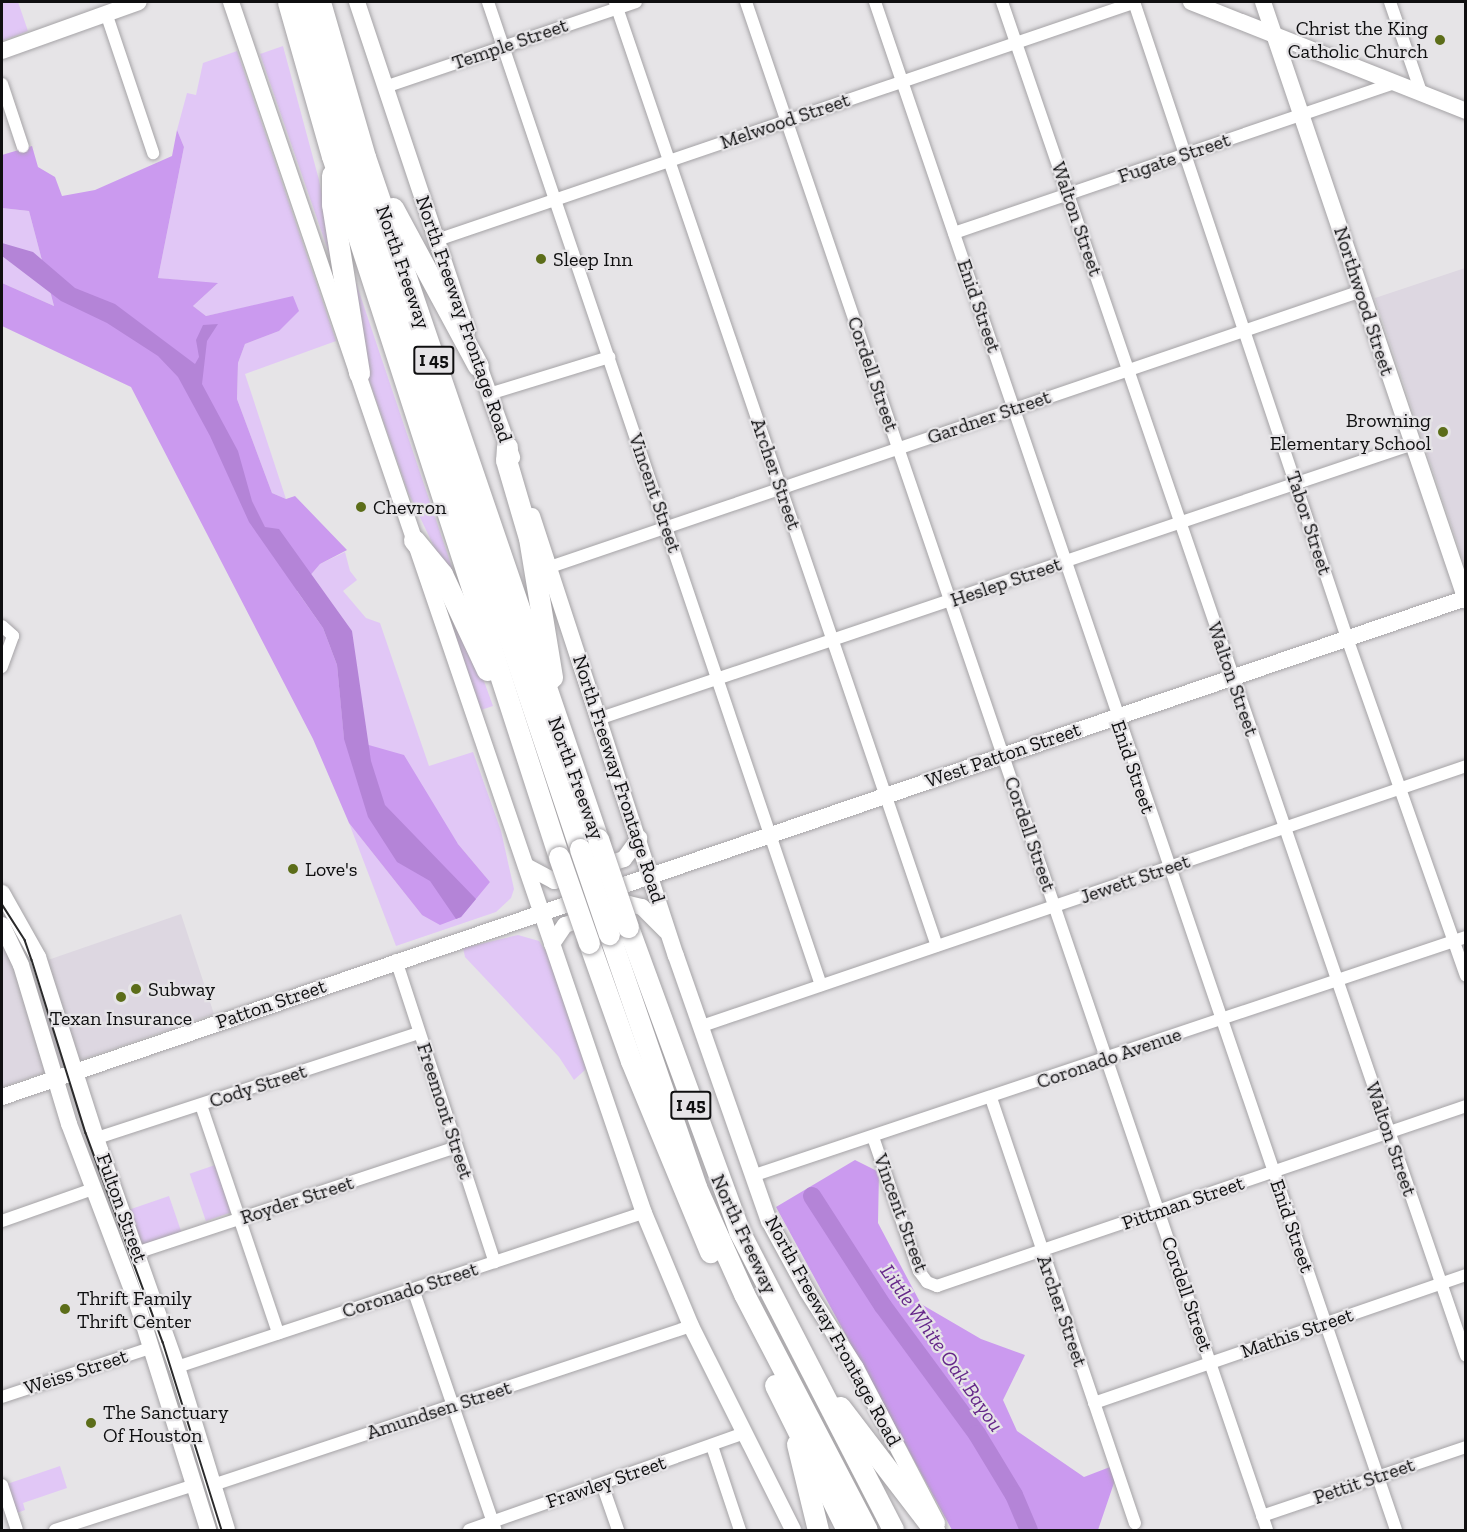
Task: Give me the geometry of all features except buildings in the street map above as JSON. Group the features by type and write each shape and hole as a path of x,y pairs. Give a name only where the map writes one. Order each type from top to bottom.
{"highway":[{"name":"North Freeway","path":"288,2 332,156 559,857 589,943 695,1221 848,1530"},
{"name":"North Freeway","path":"305,2 327,93 619,931 696,1187 744,1294 867,1530"},
{"name":"North Freeway","path":"320,2 365,157 554,717 589,844"},
{"path":"332,156 332,204 359,374"},
{"path":"365,157 478,366"},
{"path":"507,447 506,460 529,538 551,665 554,717"},
{"path":"414,540 442,574 490,677 513,714"},
{"name":"North Freeway","path":"619,931 721,1188 803,1359 892,1530"},
{"path":"803,1359 934,1530"},
{"path":"795,1425 798,1461 819,1530"}],"main road":[{"path":"2,51 140,2"},
{"path":"231,2 644,1213 691,1326 742,1434 793,1530"},
{"name":"North Freeway Frontage Road","path":"357,2 478,366 550,567 669,934 752,1176 789,1260 856,1368 941,1530"},
{"path":"1191,2 1466,111"},
{"name":"Northwood Street","path":"1263,2 1465,599"},
{"name":"West Patton Street","path":"541,912 1465,599"},
{"path":"526,866 555,882 624,858 639,838"},
{"name":"Fulton Street","path":"2,893 31,940 77,1072 97,1138 139,1252 227,1530"},
{"path":"552,944 565,925 629,904 642,907 669,934"},
{"name":"Patton Street","path":"2,1097 541,912"},
{"name":"Fulton Street","path":"2,925 21,965 55,1080 93,1190 135,1296 208,1530"}],"street":[{"name":"Vincent Street","path":"488,2 821,985"},
{"name":"Temple Street","path":"385,87 616,5 636,2"},
{"name":"Cordell Street","path":"746,2 1267,1530"},
{"name":"Enid Street","path":"875,2 1167,868 1223,1019 1396,1530"},
{"name":"Walton Street","path":"1002,2 1466,1356"},
{"name":"Melwood Street","path":"437,240 1134,2"},
{"name":"Tabor Street","path":"1134,2 1399,789 1460,939 1466,976"},
{"path":"1390,2 1421,92"},
{"name":"Archer Street","path":"616,5 937,946"},
{"path":"106,13 153,153"},
{"name":"Fugate Street","path":"954,233 1394,83"},
{"path":"2,84 23,147"},
{"name":"Gardner Street","path":"550,567 1361,291"},
{"path":"489,394 609,357"},
{"name":"Heslep Street","path":"598,719 1413,444"},
{"path":"2,667 13,640 5,628"},
{"name":"Jewett Street","path":"702,1026 1466,766"},
{"name":"Coronado Avenue","path":"752,1176 991,1098 1460,939"},
{"name":"Freemont Street","path":"396,960 495,1262"},
{"name":"Cody Street","path":"97,1138 419,1033"},
{"name":"Archer Street","path":"991,1098 1135,1523"},
{"path":"201,1105 278,1333"},
{"name":"Pittman Street","path":"933,1286 1466,1106"},
{"name":"Vincent Street","path":"873,1137 919,1270 933,1286"},
{"name":"Royder Street","path":"139,1252 456,1147"},
{"path":"2,1221 93,1190"},
{"name":"Coronado Street","path":"177,1367 644,1213"},
{"name":"Mathis Street","path":"1094,1403 1466,1275"},
{"path":"413,1288 494,1527"},
{"name":"Amundsen Street","path":"213,1485 691,1326"},
{"name":"Weiss Street","path":"2,1397 150,1348"},
{"name":"Frawley Street","path":"470,1530 494,1527 602,1484 742,1434"},
{"path":"712,1446 740,1530"},
{"name":"Pettit Street","path":"1262,1516 1466,1447"},
{"path":"602,1484 618,1530"},
{"path":"2,1485 17,1530"},
{"path":"55,1530 194,1485"}],"shaded area":[{"path":"2,2 18,2 28,31 2,41"},
{"path":"283,46 319,180 340,285 260,54"},
{"path":"237,51 336,341 245,374 286,499 272,493 237,399 238,363 245,344 279,331 293,297 206,316 193,306 217,284 158,278 184,147 177,130 187,93 196,95 203,63"},
{"path":"177,130 184,147 158,278 218,283 193,306 206,316 293,296 299,311 279,331 245,344 238,363 237,399 272,493 286,499 295,496 347,550 320,564 297,591 323,628 337,665 344,738 404,755 458,844 490,882 461,917 440,925 422,915 349,823 313,739 131,387 2,326 2,283 54,306 29,211 2,208 2,155 32,146 38,167 55,177 62,196 95,190 172,156"},
{"path":"2,208 29,211 54,306 2,283"},
{"path":"2,243 33,252 75,288 115,304 195,364 199,357 196,340 203,325 218,324 207,341 202,384 238,451 252,501 265,527 279,529 352,631 371,761 385,805 476,899 461,917 456,919 430,881 397,862 368,817 344,739 337,665 323,628 249,522 210,436 178,377 158,356 107,323 61,301 2,256"},
{"path":"351,268 461,594 456,593 408,492 367,374"},
{"name":"Browning Elementary School","path":"1466,268 1465,566 1375,298"},
{"path":"345,552 350,571 357,580 343,591 366,618 380,623 429,766 473,752 501,831 514,889 511,898 496,912 396,946 349,823 422,915 490,882 458,844 344,739 297,591 320,564"},
{"path":"442,597 481,673 493,706 481,710"},
{"path":"181,914 214,1014 2,1087 2,930 19,970"},
{"path":"518,935 539,941 547,953 586,1069 574,1080 559,1057 465,957 463,948"},
{"path":"855,1160 879,1172 878,1223 921,1304 981,1339 1025,1355 1003,1400 1017,1431 1084,1477 1110,1467 1115,1480 1098,1530 952,1530 776,1207"},
{"path":"218,1164 234,1211 206,1221 190,1174"},
{"path":"169,1196 182,1233 141,1247 128,1210"},
{"path":"60,1466 67,1488 23,1503 25,1510 17,1513 7,1484"}],"waterway":[{"name":"Little White Oak Bayou","path":"812,1196 883,1306 977,1434 1014,1495 1029,1530"}],"tram line":[{"path":"2,904 25,940 86,1133 163,1342 222,1530"}],"place":[{"name":"Christ the King Catholic Church","path":"1440,40"},
{"name":"Sleep Inn","path":"541,259"},
{"name":"Browning Elementary School","path":"1443,432"},
{"name":"Chevron","path":"361,507"},
{"name":"Love's","path":"293,869"},
{"name":"Subway","path":"136,989"},
{"name":"Texan Insurance","path":"121,997"},
{"name":"Thrift Family Thrift Center","path":"65,1309"},
{"name":"The Sanctuary Of Houston","path":"91,1423"}]}
